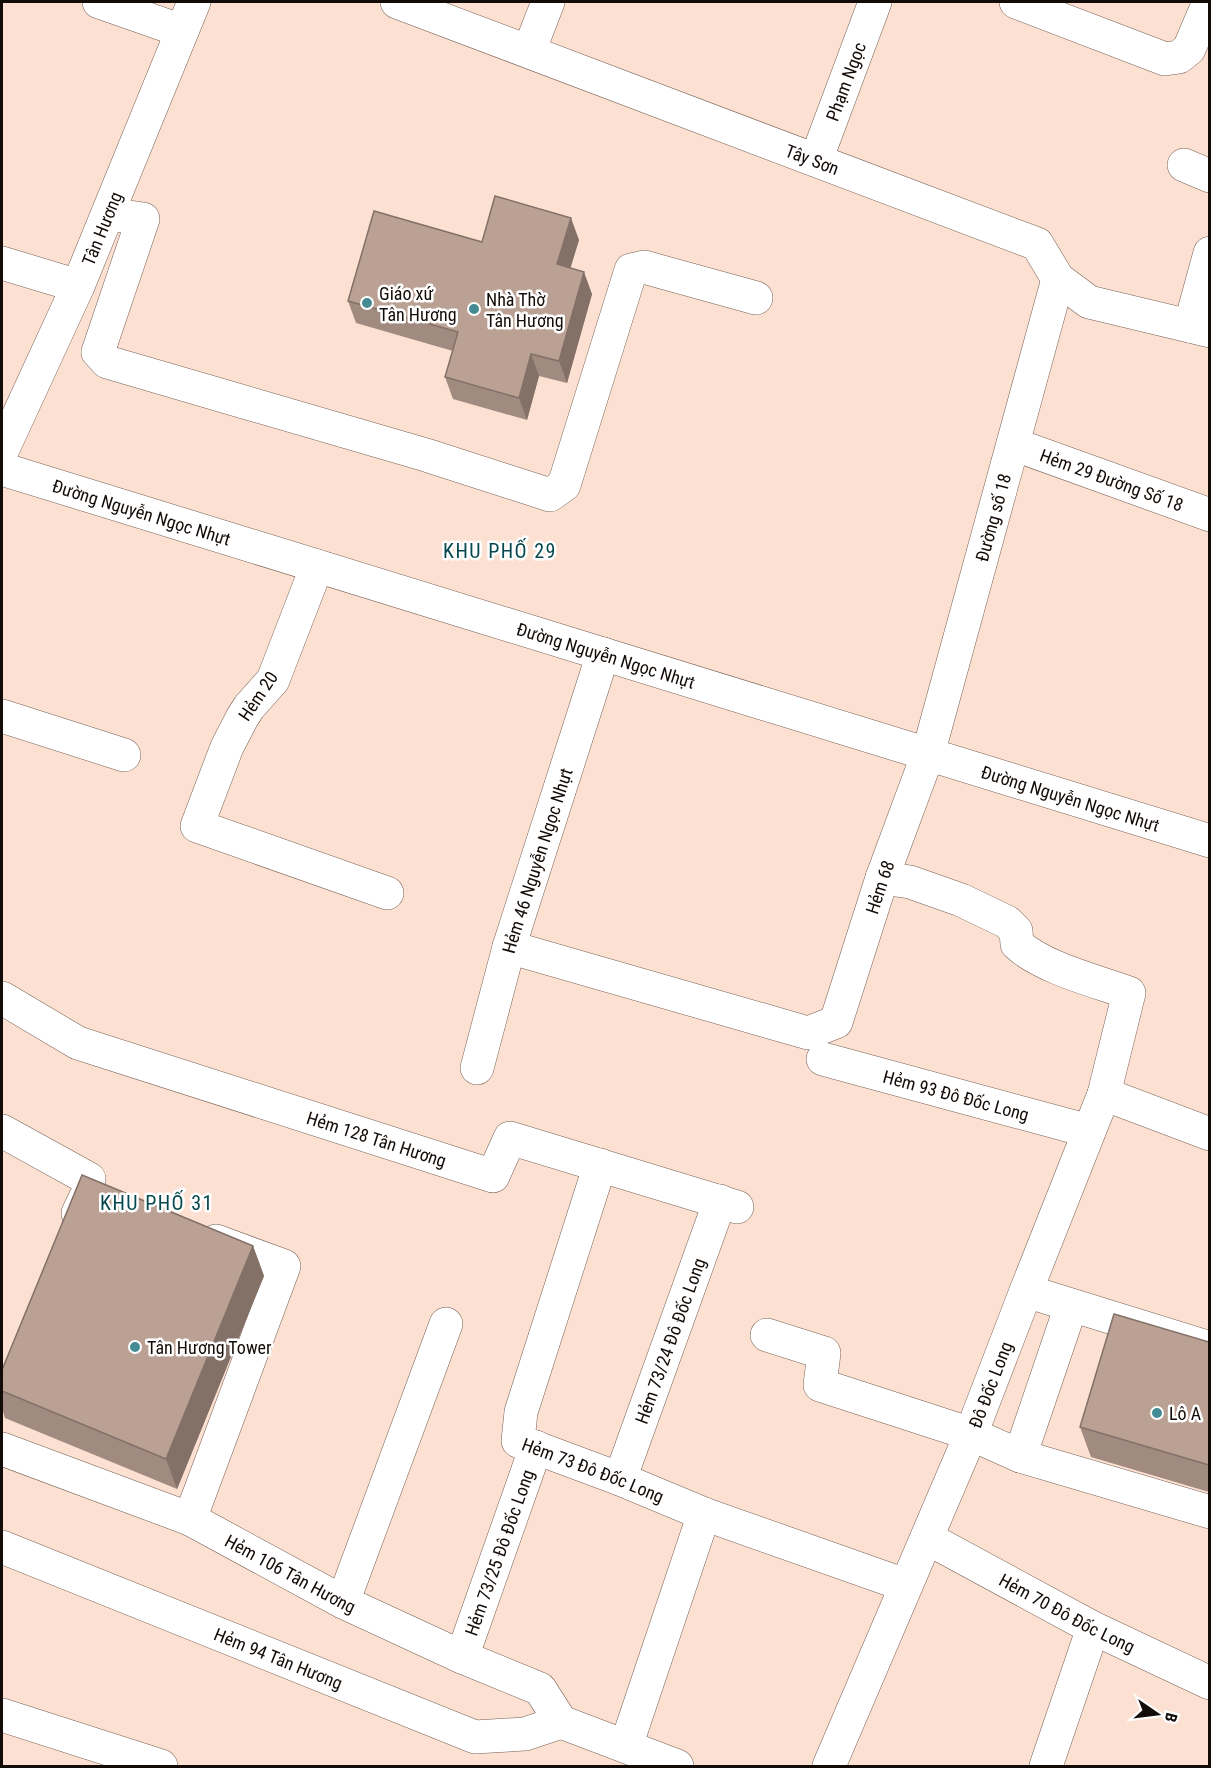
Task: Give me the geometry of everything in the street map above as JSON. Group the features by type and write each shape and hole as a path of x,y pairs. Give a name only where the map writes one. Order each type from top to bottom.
{"street":[{"path":"99,2 188,16"},
{"name":"Tây Sơn","path":"397,2 1037,244 1058,279 1089,302 1200,328"},
{"path":"529,51 548,2"},
{"name":"Phạm Ngọc","path":"816,160 875,2"},
{"path":"1016,2 1165,59 1179,57 1189,49 1209,2"},
{"name":"Tân Hương","path":"2,451 78,286 188,16"},
{"path":"108,214 142,219 98,352 107,362 426,455 550,495 564,485 631,270 644,267 756,298"},
{"path":"1200,328 1209,253"},
{"path":"2,263 78,286"},
{"name":"Đường số 18","path":"928,754 1058,279"},
{"name":"Hẻm 29 Đường Số 18","path":"1013,444 1209,515"},
{"name":"Đường Nguyễn Ngọc Nhựt","path":"2,469 1209,841"},
{"name":"Hẻm 20","path":"317,566 273,680 242,718 227,747 197,826 387,893"},
{"name":"Hẻm 46 Nguyễn Ngọc Nhựt","path":"477,1068 509,947 603,654"},
{"path":"2,716 124,755"},
{"name":"Hẻm 68","path":"822,1038 928,754"},
{"name":"Đô Đốc Long","path":"829,1767 971,1434 1104,1094 1129,993 1054,966 1025,951 1017,944 1016,931 1007,922 961,900 910,882 882,878"},
{"name":"Hẻm 93 Đô Đốc Long","path":"509,947 822,1038 1089,1131"},
{"name":"Hẻm 128 Tân Hương","path":"2,999 78,1043 493,1176 510,1138 729,1204"},
{"path":"1104,1094 1209,1134"},
{"path":"2,1131 90,1179 88,1192 64,1244"},
{"name":"Hẻm 73 Đô Đốc Long","path":"600,1165 521,1412 518,1441 620,1479 704,1514 905,1585"},
{"path":"88,1192 121,1205"},
{"name":"Hẻm 73/24 Đô Đốc Long","path":"620,1479 729,1204"},
{"path":"186,1229 284,1266 190,1519"},
{"path":"1026,1291 1209,1348"},
{"path":"1020,1456 1071,1306"},
{"path":"343,1602 446,1324"},
{"path":"767,1335 824,1353 820,1385 971,1434 1020,1456 1209,1512"},
{"name":"Hẻm 73/25 Đô Đốc Long","path":"462,1657 536,1447"},
{"name":"Hẻm 106 Tân Hương","path":"2,1449 190,1519 343,1602 462,1657 540,1689 561,1722"},
{"path":"626,1746 704,1514"},
{"name":"Hẻm 70 Đô Đốc Long","path":"927,1539 1093,1628 1209,1683"},
{"name":"Hẻm 94 Tân Hương","path":"2,1547 475,1737 525,1734 561,1722"},
{"path":"1046,1767 1093,1628"},
{"path":"2,1715 161,1767"},
{"path":"561,1722 677,1767"}],"building":[{"name":"Nhà Thờ Tân Hương","path":"495,196 571,218 557,264 584,272 559,361 531,354 519,398 445,377 458,332 348,301 374,211 482,242"},
{"name":"Tân Hương Tower","path":"82,1175 253,1246 166,1459 2,1391 2,1370"},
{"name":"Lô A","path":"1114,1314 1209,1342 1209,1465 1080,1427"}],"place":[{"name":"Giáo xứ Tân Hương","path":"367,303"},
{"name":"Nhà Thờ Tân Hương","path":"474,309"},
{"name":"Tân Hương Tower","path":"135,1347"},
{"name":"Lô A","path":"1157,1413"}],"district":[{"name":"KHU PHỐ 29","path":"500,551"},
{"name":"KHU PHỐ 31","path":"157,1203"}]}
